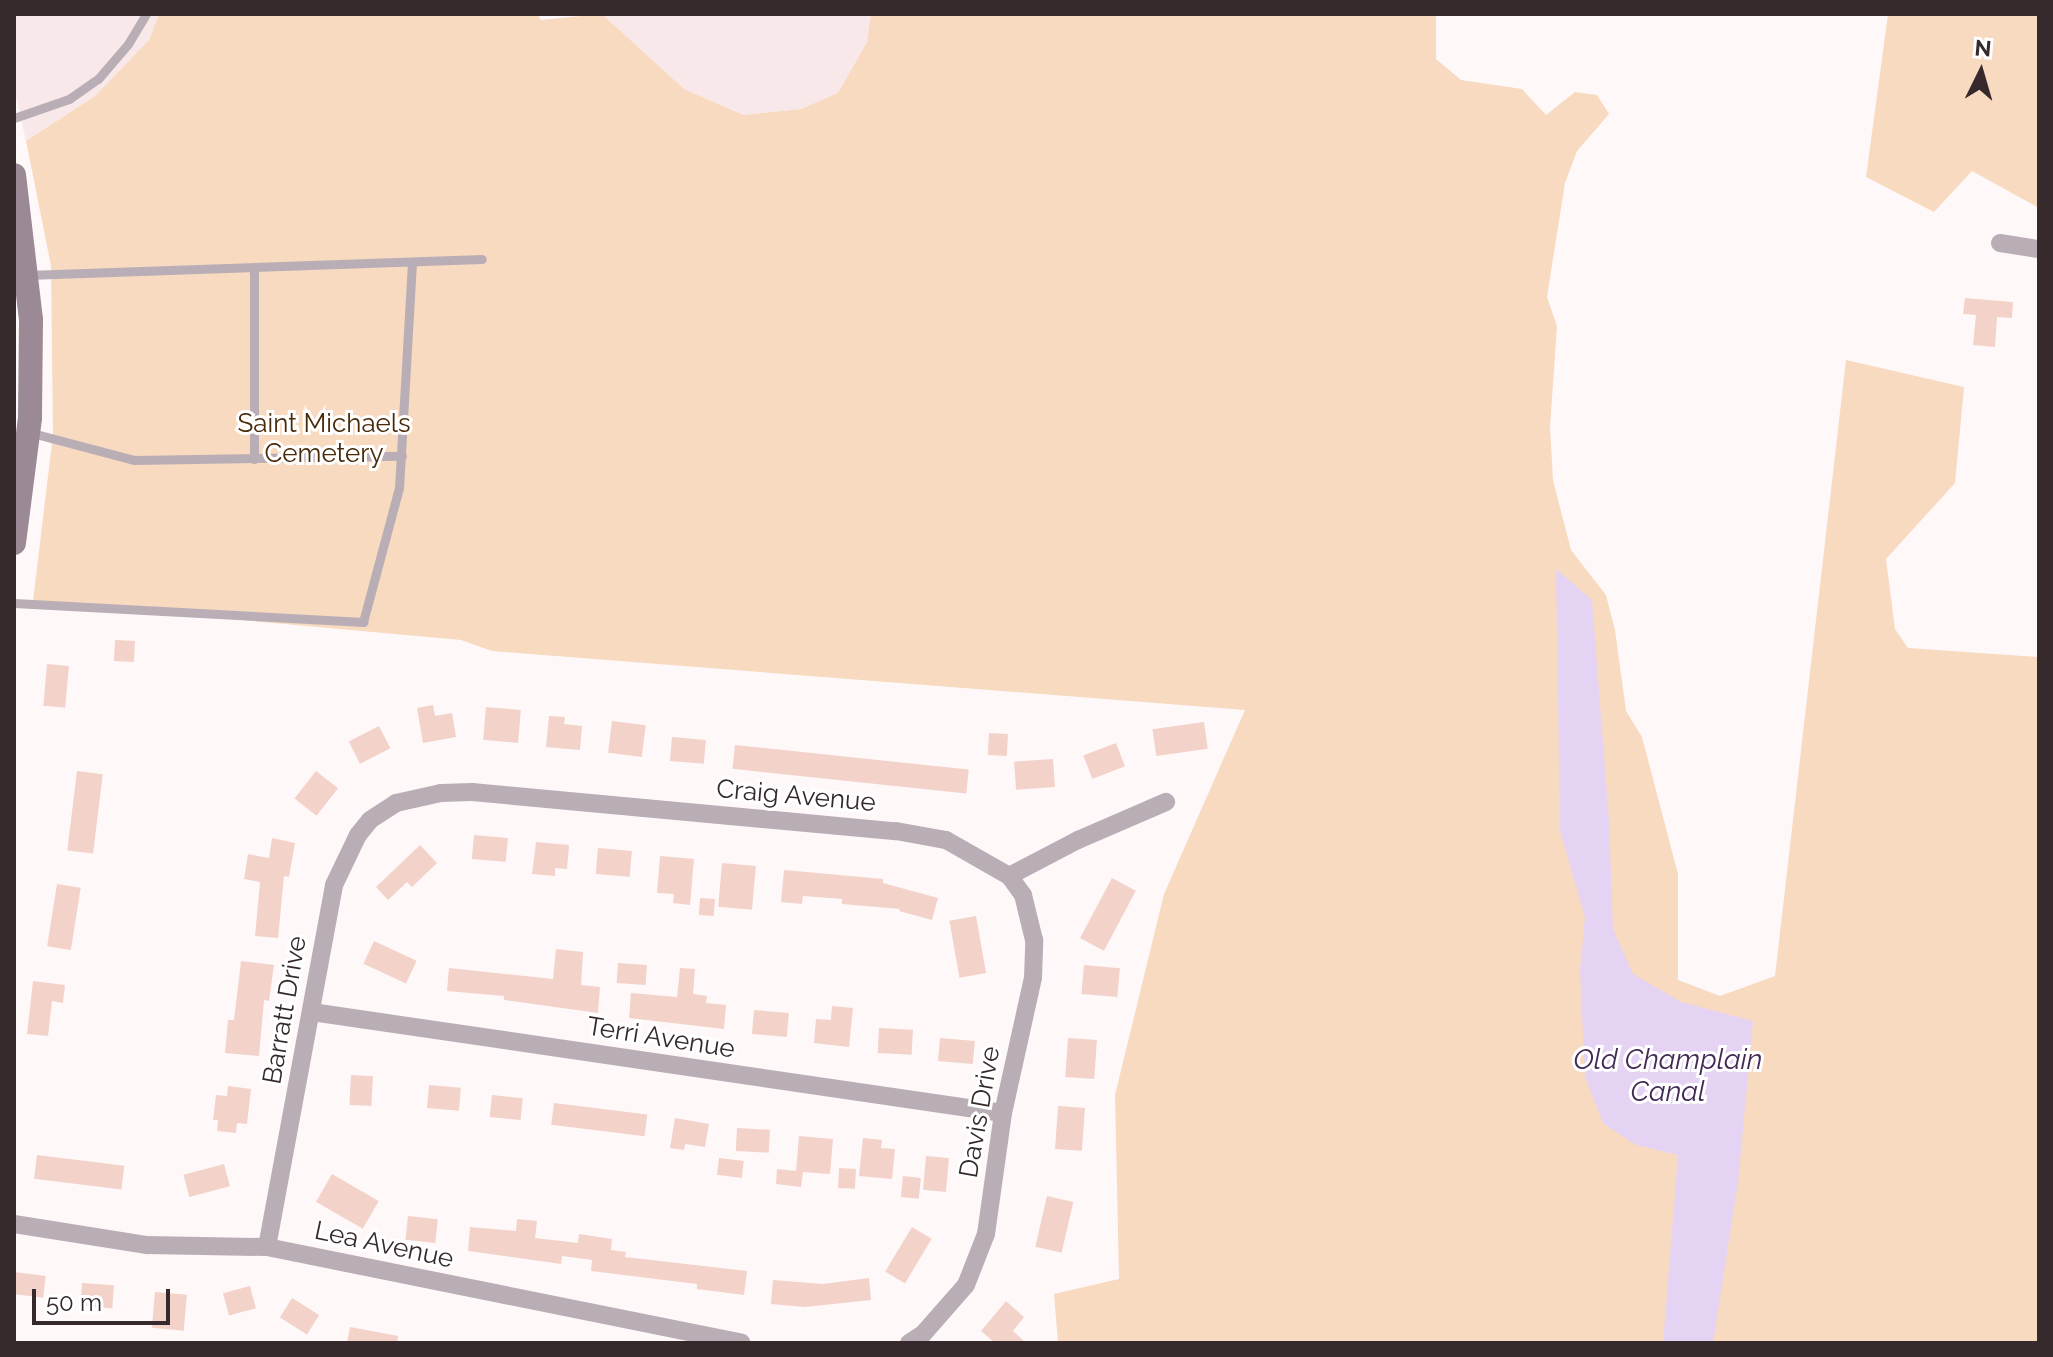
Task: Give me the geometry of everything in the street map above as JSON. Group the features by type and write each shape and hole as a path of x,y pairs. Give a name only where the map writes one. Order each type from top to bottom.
{"street":[{"path":"14,175 31,320 28,432 14,543"},
{"path":"2000,243 2039,249"},
{"name":"Craig Avenue","path":"396,803 441,793 472,792 896,831 946,840 1009,876"},
{"path":"1009,876 1078,840 1166,802"},
{"name":"Barratt Drive","path":"267,1247 334,885 358,835 370,820 396,803"},
{"name":"Davis Drive","path":"920,1340 966,1285 986,1234 1003,1113 1033,978 1034,940 1023,895 1009,876"},
{"name":"Terri Avenue","path":"312,1012 1003,1113"},
{"name":"Lea Avenue","path":"14,1224 147,1245 267,1247 741,1343"}],"lane":[{"path":"14,118 69,99 98,79 128,44 146,14"},
{"path":"27,275 482,259"},
{"path":"14,603 363,622 399,488 412,262"},
{"path":"254,267 254,459"},
{"path":"28,432 134,460 402,456"}],"shaded area":[{"path":"14,14 159,14 149,40 95,96 26,141 14,88"},
{"path":"602,14 871,14 872,20 867,42 838,93 801,109 742,115 684,89"}],"green space":[{"name":"Saint Michaels Cemetery","path":"159,14 537,14 541,20 602,14 684,89 743,115 801,109 838,93 867,42 871,14 1436,14 1436,59 1461,80 1522,89 1546,115 1575,92 1597,95 1609,114 1577,151 1565,183 1547,297 1557,326 1550,427 1553,480 1571,550 1606,595 1615,630 1626,711 1642,737 1678,874 1678,980 1720,996 1775,976 1846,360 1964,387 1955,483 1886,559 1895,629 1908,648 2039,657 2039,1343 1058,1343 1054,1294 1119,1279 1115,1095 1164,894 1245,710 492,651 461,640 33,601 53,435 51,266 26,141 95,96 149,40"},
{"path":"1888,14 2039,14 2039,208 1972,171 1934,212 1866,177"}],"water":[{"name":"Old Champlain Canal","path":"1556,569 1592,600 1609,821 1613,929 1633,974 1681,1002 1753,1021 1738,1182 1713,1343 1663,1343 1678,1155 1636,1145 1603,1123 1585,1077 1580,971 1585,917 1560,831"}],"building":[{"path":"1965,298 2013,302 2012,318 1997,317 1995,347 1973,345 1976,315 1963,314"},
{"path":"115,640 135,641 134,662 114,661"},
{"path":"47,664 69,666 65,708 43,706"},
{"path":"433,705 435,716 452,713 456,737 423,743 417,708"},
{"path":"486,707 521,710 518,743 483,740"},
{"path":"549,716 565,717 564,724 582,726 580,750 546,747"},
{"path":"612,721 646,725 642,757 608,753"},
{"path":"1204,722 1208,749 1156,756 1153,729"},
{"path":"379,726 390,748 360,764 349,741"},
{"path":"989,733 1008,734 1007,756 988,755"},
{"path":"672,737 706,740 704,764 670,761"},
{"path":"1116,743 1125,766 1092,779 1083,756"},
{"path":"735,745 969,770 966,793 732,769"},
{"path":"1053,759 1055,787 1016,790 1014,762"},
{"path":"77,771 103,774 93,854 67,850"},
{"path":"316,771 338,788 317,816 294,799"},
{"path":"474,835 508,838 506,862 472,859"},
{"path":"272,838 295,843 289,877 284,876 278,938 255,936 260,882 244,879 248,854 269,858"},
{"path":"536,842 569,845 567,869 555,868 555,876 532,874"},
{"path":"420,845 437,863 412,887 407,882 388,900 376,887"},
{"path":"598,848 632,851 630,877 596,874"},
{"path":"660,856 694,859 690,905 673,903 674,894 657,893"},
{"path":"722,863 756,866 752,910 718,907"},
{"path":"784,870 883,879 883,883 938,898 932,920 900,909 842,904 842,899 803,896 802,904 781,902"},
{"path":"1112,878 1136,891 1104,951 1080,938"},
{"path":"57,884 81,888 71,950 47,946"},
{"path":"700,898 715,899 714,916 699,915"},
{"path":"976,916 986,973 959,978 949,921"},
{"path":"374,941 417,961 406,984 363,964"},
{"path":"556,949 583,952 581,985 600,987 598,1013 504,1000 504,996 447,991 449,968 553,979"},
{"path":"241,961 274,965 269,1001 264,1000 259,1056 225,1053 228,1020 234,1020"},
{"path":"618,963 647,965 646,985 617,983"},
{"path":"1084,965 1120,968 1117,997 1081,994"},
{"path":"680,968 695,969 693,994 707,996 706,1003 726,1005 724,1029 629,1018 631,993 677,997"},
{"path":"33,981 65,985 63,1003 52,1001 48,1036 27,1034"},
{"path":"832,1006 853,1008 849,1047 814,1043 816,1019 831,1020"},
{"path":"754,1010 789,1013 787,1037 752,1034"},
{"path":"879,1028 913,1030 912,1055 878,1053"},
{"path":"940,1038 975,1041 973,1064 938,1061"},
{"path":"1068,1038 1097,1040 1094,1079 1065,1077"},
{"path":"351,1075 373,1076 371,1106 349,1105"},
{"path":"429,1085 461,1088 459,1111 427,1108"},
{"path":"228,1086 251,1089 247,1124 237,1123 236,1133 217,1131 218,1120 213,1120 216,1095 227,1096"},
{"path":"492,1095 523,1098 521,1120 490,1117"},
{"path":"554,1103 647,1114 645,1136 551,1125"},
{"path":"1058,1106 1085,1108 1082,1151 1055,1149"},
{"path":"675,1118 709,1124 705,1147 685,1144 684,1150 670,1148"},
{"path":"737,1128 770,1130 769,1153 736,1151"},
{"path":"799,1136 833,1139 830,1174 803,1172 801,1187 776,1184 777,1169 796,1171"},
{"path":"863,1138 882,1140 881,1148 895,1149 892,1179 859,1176"},
{"path":"37,1155 124,1166 121,1190 34,1179"},
{"path":"926,1156 949,1158 946,1192 923,1190"},
{"path":"719,1158 744,1161 742,1178 717,1175"},
{"path":"224,1164 230,1186 189,1197 183,1175"},
{"path":"839,1168 856,1169 855,1189 838,1188"},
{"path":"332,1174 379,1201 363,1229 316,1202"},
{"path":"903,1176 921,1178 919,1199 901,1197"},
{"path":"1047,1196 1073,1202 1062,1253 1035,1247"},
{"path":"408,1216 438,1219 435,1243 405,1240"},
{"path":"517,1219 537,1221 535,1238 578,1243 579,1234 612,1239 611,1250 626,1252 625,1257 747,1271 744,1295 697,1289 697,1284 591,1271 592,1260 562,1256 561,1264 468,1251 470,1227 516,1231"},
{"path":"912,1227 932,1239 905,1283 885,1272"},
{"path":"14,1272 46,1276 43,1298 14,1294"},
{"path":"869,1278 871,1300 805,1307 771,1304 773,1280 823,1284"},
{"path":"82,1283 114,1285 112,1308 80,1306"},
{"path":"250,1286 256,1308 229,1315 223,1293"},
{"path":"155,1292 187,1295 184,1331 152,1328"},
{"path":"292,1298 319,1315 307,1334 280,1318"},
{"path":"1006,1301 1024,1317 1013,1331 1026,1343 995,1343 981,1331"},
{"path":"350,1327 398,1336 397,1343 347,1343"}]}
